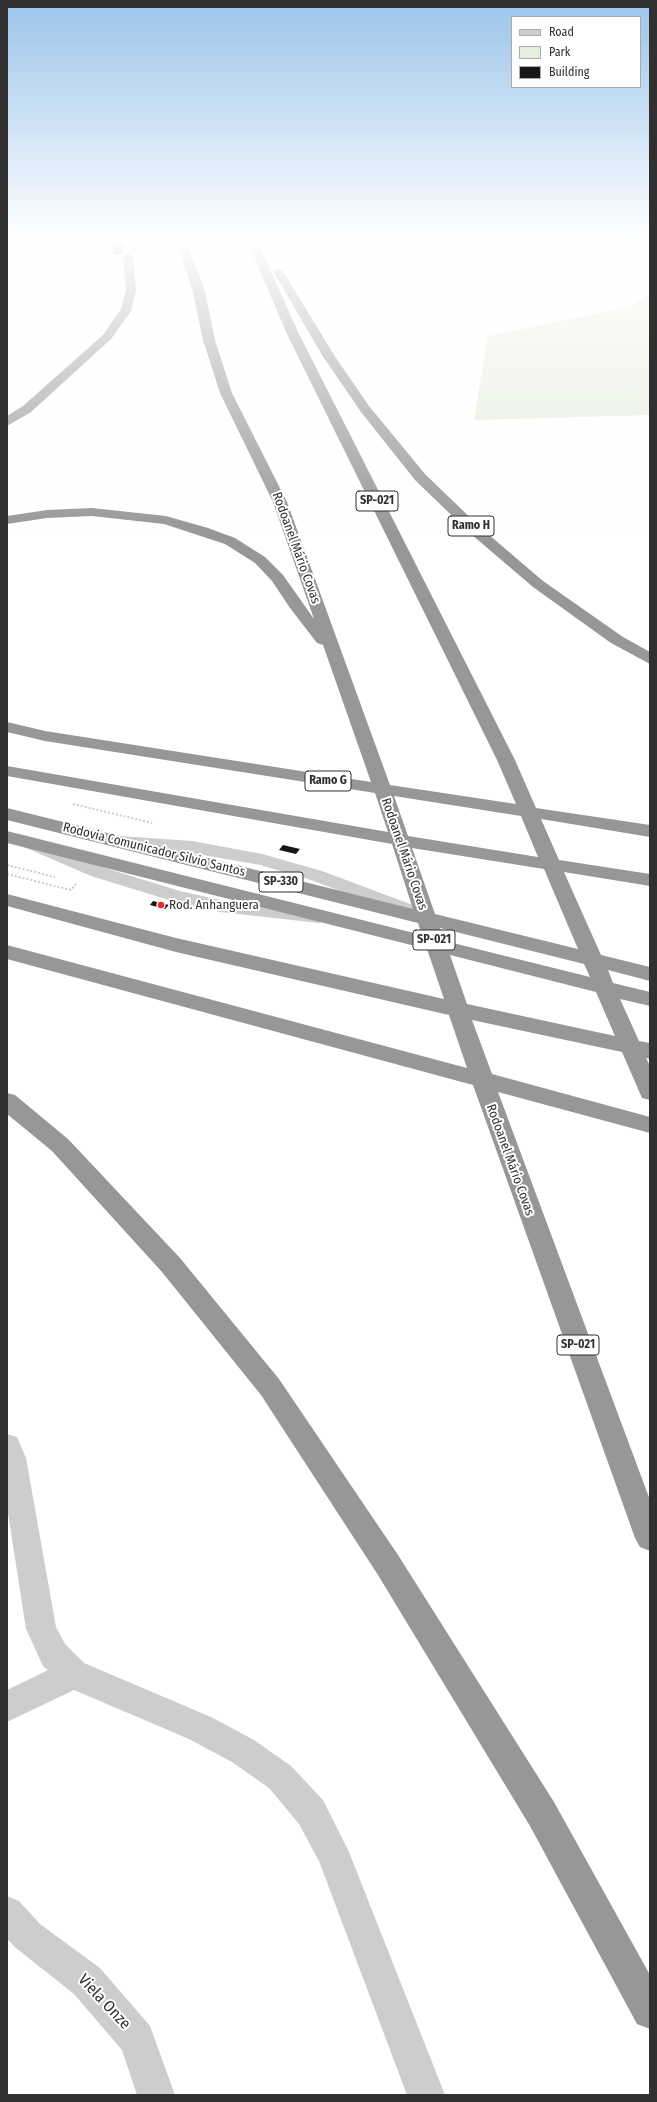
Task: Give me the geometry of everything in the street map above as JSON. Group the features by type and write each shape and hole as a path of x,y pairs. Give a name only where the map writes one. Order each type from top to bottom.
{"highway":[{"path":"7,422 28,409 106,338"},
{"name":"Rodoanel Mário Covas","path":"209,338 226,393 280,502 361,727 507,1152 650,1538"},
{"name":"SP-021","path":"295,338 506,760 650,1092"},
{"name":"Ramo H","path":"318,338 365,409 420,477 476,531 538,584 617,640 650,659"},
{"path":"7,409 55,384"},
{"path":"7,520 47,514 92,512 124,514 166,520 230,541 260,560 278,578 295,605 333,652"},
{"name":"Ramo G","path":"7,728 52,737 650,831"},
{"path":"7,770 446,848 650,880"},
{"name":"Rodovia Comunicador Silvio Santos","path":"7,814 650,974"},
{"path":"7,837 28,842"},
{"path":"7,900 176,945 341,984 650,1051"},
{"path":"335,919 650,999"},
{"path":"7,952 650,1125"},
{"path":"7,1101 60,1145 166,1259 270,1387 388,1565 542,1814 650,2011"}],"street":[{"path":"28,842 98,872 176,896 220,906 335,919"},
{"path":"7,1446 12,1458 24,1516 41,1629 54,1655 73,1674 200,1728 243,1751 280,1777 311,1812 332,1852 426,2095"},
{"path":"7,1706 73,1674"},
{"name":"Viela Onze","path":"7,1913 28,1936 87,1981 137,2039 156,2095"}],"path":[{"path":"7,865 56,878"},
{"path":"7,874 71,890 77,883 70,881"}],"green space":[{"path":"488,338 650,338 650,415 474,420"}],"building":[{"path":"283,845 300,849 296,854 279,850"},
{"path":"153,901 169,905 165,909 150,905"}],"place":[{"name":"Rod. Anhanguera","path":"161,905"}]}
